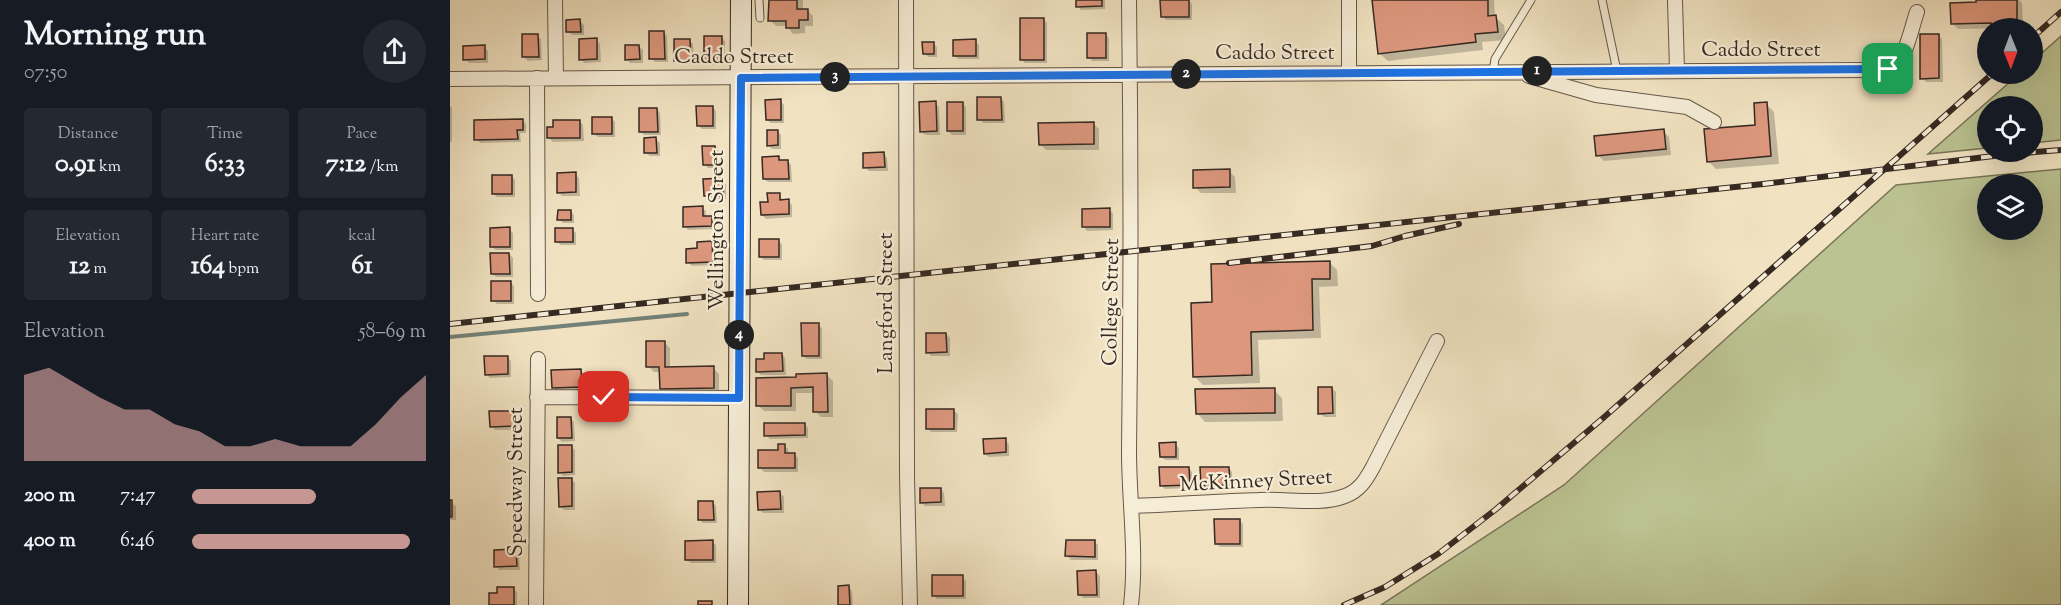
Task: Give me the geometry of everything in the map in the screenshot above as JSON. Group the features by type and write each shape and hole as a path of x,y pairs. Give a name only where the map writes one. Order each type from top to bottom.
{"street":[{"path":"555,0 556,78"},
{"name":"Wellington Street","path":"738,605 741,0"},
{"name":"Langford Street","path":"906,0 907,477 910,605"},
{"name":"College Street","path":"1129,0 1132,250 1129,480 1133,556 1131,605"},
{"path":"1349,0 1349,73"},
{"path":"1675,0 1677,70"},
{"name":"Caddo Street","path":"450,79 1888,69 1895,67 1903,56 1917,6"},
{"path":"1513,71 1596,95 1687,107 1714,122"},
{"path":"537,78 538,294"},
{"name":"McKinney Street","path":"1131,506 1260,499 1322,500 1343,497 1354,492 1365,481 1373,467 1437,341"},
{"name":"Speedway Street","path":"536,605 538,360"},
{"path":"537,397 739,398"}],"lane":[{"path":"759,0 760,18"},
{"path":"1493,72 1495,59 1531,0"},
{"path":"1602,0 1617,71"}],"green space":[{"path":"2061,36 2061,140 2043,142 2043,96 1994,96 2008,84 2043,84 2043,52"},
{"path":"1977,111 1977,149 1928,154"},
{"path":"2061,169 2061,605 1381,605 1564,485 1896,185 1977,177 1977,240 2043,240 2043,174 2009,174"}],"building":[{"path":"769,0 797,0 797,9 808,9 808,20 799,20 799,28 786,28 786,21 768,21"},
{"path":"1076,0 1102,0 1102,6 1076,7"},
{"path":"1160,0 1189,0 1189,17 1161,17"},
{"path":"1372,0 1488,0 1488,16 1496,15 1498,32 1475,34 1476,42 1378,54"},
{"path":"1976,0 2017,0 2017,18 1977,18 1977,23 1951,24 1950,3 1976,2"},
{"path":"1020,18 1044,18 1044,60 1020,60"},
{"path":"580,19 581,32 566,32 566,20"},
{"path":"649,31 664,31 665,59 649,59"},
{"path":"1087,33 1106,33 1106,58 1087,58"},
{"path":"522,34 538,34 539,57 522,57"},
{"path":"1920,34 1939,34 1939,78 1920,79"},
{"path":"704,36 722,36 722,62 704,62"},
{"path":"597,38 597,59 579,60 579,39"},
{"path":"674,39 690,39 691,61 674,61"},
{"path":"976,39 976,56 953,56 953,40"},
{"path":"922,42 934,42 934,54 923,54"},
{"path":"485,45 485,59 463,60 463,46"},
{"path":"625,45 639,45 640,59 625,60"},
{"path":"977,97 1001,97 1002,120 977,120"},
{"path":"781,99 781,120 766,120 765,100"},
{"path":"936,101 937,131 920,132 919,102"},
{"path":"947,102 963,102 963,131 947,131"},
{"path":"1767,102 1771,156 1707,162 1704,129 1755,125 1754,103"},
{"path":"696,106 713,106 713,126 697,126"},
{"path":"639,108 657,108 658,132 639,132"},
{"path":"592,117 612,117 612,134 592,134"},
{"path":"523,119 523,130 517,130 518,139 474,140 474,120"},
{"path":"553,120 580,120 580,138 547,138 547,127 553,127"},
{"path":"1094,122 1094,144 1039,145 1038,123"},
{"path":"1664,129 1666,149 1596,156 1594,136"},
{"path":"767,130 778,130 778,145 767,146"},
{"path":"656,137 657,153 644,153 644,138"},
{"path":"702,146 715,146 716,165 703,165"},
{"path":"884,152 885,167 863,168 863,153"},
{"path":"779,156 779,160 788,160 789,179 763,179 762,157"},
{"path":"1230,169 1230,187 1193,188 1193,170"},
{"path":"576,172 576,192 557,193 557,173"},
{"path":"492,175 512,175 512,194 492,194"},
{"path":"723,178 723,196 704,196 703,179"},
{"path":"767,193 780,193 780,200 789,199 789,214 761,215 760,202 768,202"},
{"path":"703,206 703,216 712,216 712,226 683,227 683,207"},
{"path":"1110,208 1110,227 1082,227 1082,209"},
{"path":"558,210 571,210 571,220 557,220"},
{"path":"510,227 510,247 490,247 490,228"},
{"path":"555,228 573,228 573,242 555,242"},
{"path":"759,239 779,239 779,257 759,257"},
{"path":"712,241 713,262 686,263 686,249 697,248 697,242"},
{"path":"490,253 509,253 510,274 491,274"},
{"path":"1330,261 1330,279 1312,279 1313,330 1251,332 1252,375 1193,377 1191,303 1212,302 1211,264"},
{"path":"491,281 511,281 511,301 491,301"},
{"path":"801,323 819,323 819,356 802,356"},
{"path":"926,333 946,333 947,352 926,353"},
{"path":"646,341 665,341 665,367 714,366 714,388 660,389 659,367 646,367"},
{"path":"764,353 782,353 783,371 756,372 756,359 764,359"},
{"path":"484,356 508,356 508,374 485,375"},
{"path":"581,369 582,387 552,388 551,370"},
{"path":"827,373 828,412 813,412 813,387 791,388 791,406 756,406 756,378 796,377 796,374"},
{"path":"1318,387 1332,387 1333,413 1318,414"},
{"path":"1275,388 1275,413 1196,414 1195,389"},
{"path":"926,409 954,409 954,429 926,429"},
{"path":"489,411 514,411 515,426 490,427"},
{"path":"557,417 571,417 572,438 557,438"},
{"path":"764,423 805,423 805,435 764,436"},
{"path":"1006,438 1006,452 984,454 983,439"},
{"path":"1176,442 1176,457 1160,457 1159,443"},
{"path":"778,444 785,444 785,453 795,453 795,468 758,468 758,450 778,450"},
{"path":"558,445 572,445 572,472 558,473"},
{"path":"1159,467 1189,467 1190,485 1160,486"},
{"path":"1200,467 1229,467 1230,485 1201,486"},
{"path":"558,478 572,478 572,506 559,507"},
{"path":"920,488 941,488 941,502 920,503"},
{"path":"780,491 781,509 758,510 757,492"},
{"path":"450,500 452,500 452,517 450,517"},
{"path":"698,501 713,501 714,520 698,520"},
{"path":"1214,519 1240,519 1240,544 1215,544"},
{"path":"713,540 713,560 685,560 685,541"},
{"path":"1066,540 1095,540 1095,557 1065,556"},
{"path":"516,549 517,566 494,567 494,550"},
{"path":"1096,570 1097,595 1078,595 1077,571"},
{"path":"932,575 963,575 963,596 932,596"},
{"path":"849,585 850,605 838,605 838,586"},
{"path":"497,587 514,587 514,605 489,605 489,593 497,593"},
{"path":"698,601 712,601 712,605 698,605"}],"waterway":[{"path":"450,337 687,314"}],"railway":[{"path":"2043,28 2061,12"},
{"path":"1344,605 1385,587 1438,554 1495,510 1602,419 1981,84"},
{"path":"450,324 1763,184 2010,154 2061,150"},
{"path":"1229,263 1372,246 1459,224"}],"route":[{"path":"604,397 739,398 741,78 1888,69"}]}
